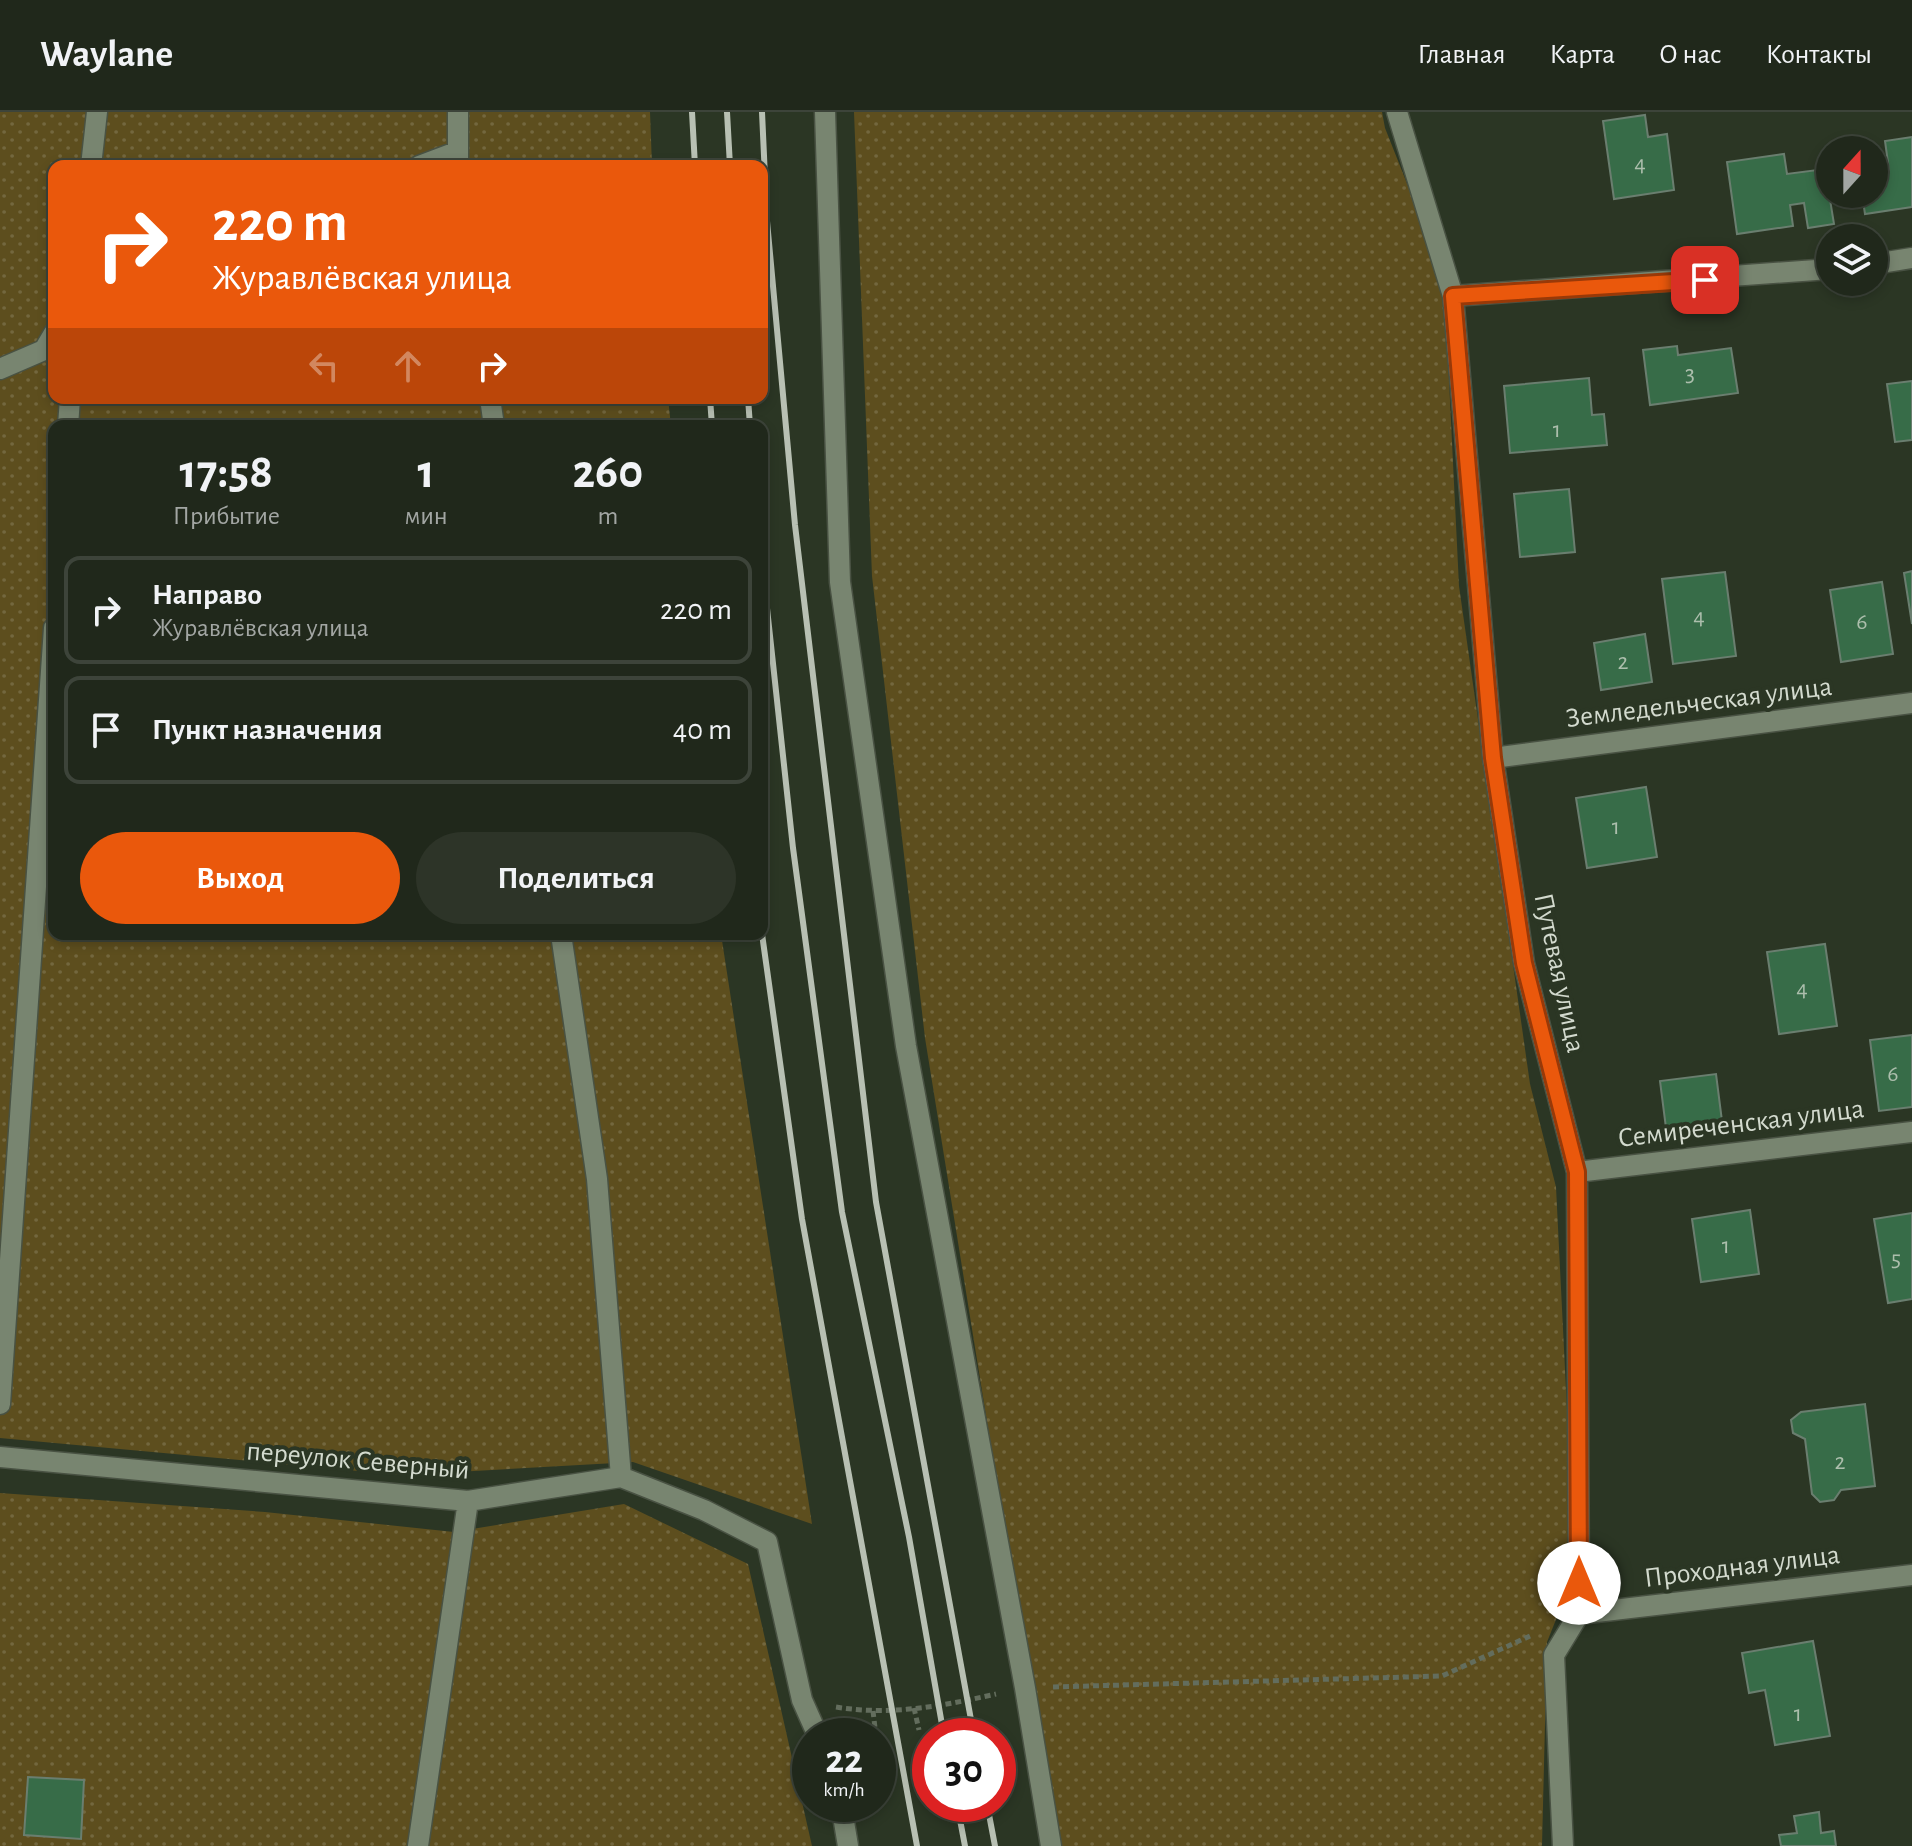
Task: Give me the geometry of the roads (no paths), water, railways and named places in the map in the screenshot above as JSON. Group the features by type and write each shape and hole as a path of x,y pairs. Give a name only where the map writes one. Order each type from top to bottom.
{"street":[{"path":"92,160 97,112"},
{"path":"457,159 458,112"},
{"path":"825,112 840,582 906,1046 1025,1688 1051,1846"},
{"name":"Путевая улица","path":"1397,112 1453,296 1493,758 1524,963 1577,1172 1579,1614"},
{"path":"1888,262 1912,258"},
{"path":"1453,296 1816,271"},
{"path":"0,369 44,350 48,343"},
{"name":"Земледельческая улица","path":"1493,758 1912,703"},
{"path":"0,1404 48,714"},
{"path":"562,940 597,1179 621,1477 704,1510 767,1542 802,1700 810,1718"},
{"name":"Семиреченская улица","path":"1577,1172 1912,1132"},
{"name":"переулок Северный","path":"0,1457 468,1501 621,1477"},
{"path":"418,1846 468,1501"},
{"name":"Проходная улица","path":"1579,1614 1912,1575"},
{"path":"1563,1846 1554,1655 1579,1614"},
{"path":"844,1822 848,1846"}],"railway":[{"path":"692,112 695,160"},
{"path":"727,112 730,160"},
{"path":"762,112 764,160"},
{"path":"768,232 795,525 876,1202 971,1718"},
{"path":"710,404 712,420"},
{"path":"748,404 750,420"},
{"path":"768,617 793,848 842,1212 909,1537 941,1718"},
{"path":"763,940 802,1219 917,1846"},
{"path":"960,1822 965,1846"},
{"path":"990,1822 995,1846"}]}
